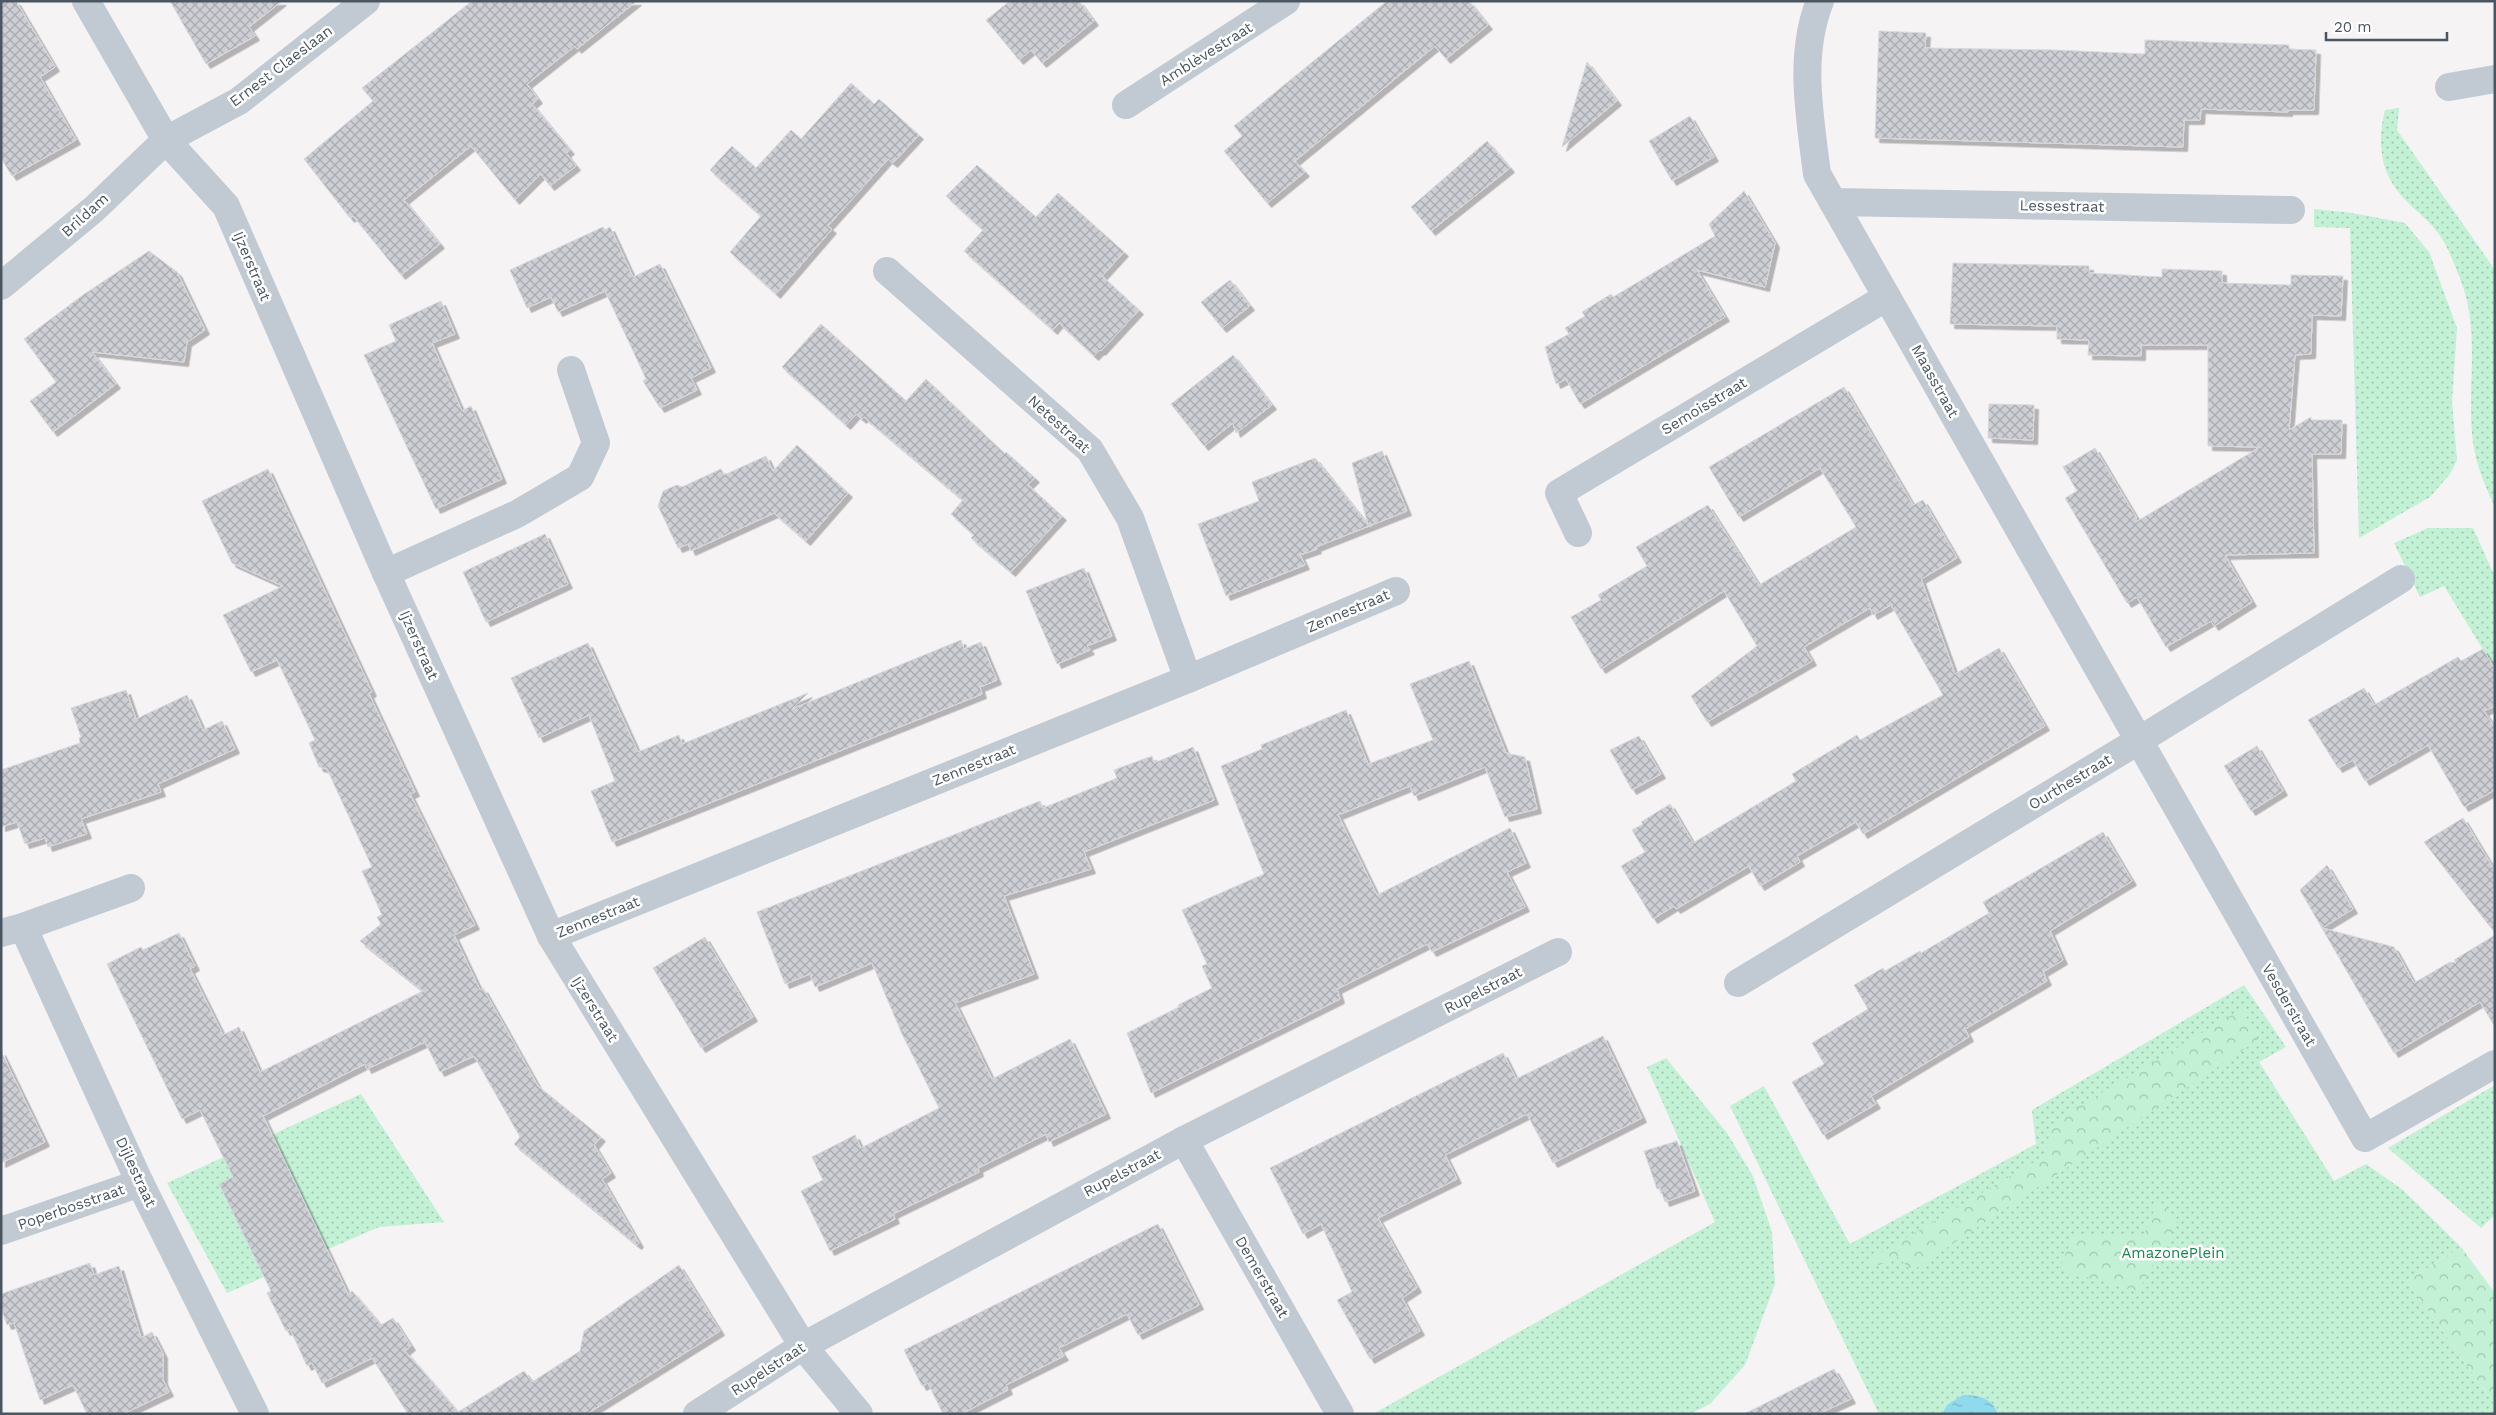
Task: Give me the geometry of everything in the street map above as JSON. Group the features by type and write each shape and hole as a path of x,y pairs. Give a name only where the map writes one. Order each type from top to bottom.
{"street":[{"name":"Ijzerstraat","path":"86,1 166,140 226,206 386,573 550,936 803,1346 859,1414"},
{"name":"Ernest Claeslaan","path":"166,140 239,101 366,1"},
{"name":"Amblèvestraat","path":"1126,105 1286,1"},
{"name":"Maasstraat","path":"1820,1 1813,19 1806,91 1818,174 2138,741"},
{"path":"2449,87 2495,79"},
{"name":"Brildam","path":"1,286 94,209 166,140"},
{"name":"Lessestraat","path":"1833,202 2291,210"},
{"name":"Netestraat","path":"887,270 1090,450 1130,518 1188,679"},
{"name":"Semoisstraat","path":"1578,533 1559,493 1887,297"},
{"path":"386,573 517,514 580,477 596,443 571,370"},
{"name":"Ourthestraat","path":"1738,983 2402,579"},
{"name":"Zennestraat","path":"550,936 1188,679 1396,591"},
{"name":"Vesderstraat","path":"2138,741 2364,1138 2495,1064"},
{"name":"Dijlestraat","path":"131,888 12,930 255,1414"},
{"name":"Rupelstraat","path":"697,1414 803,1346 1184,1140 1558,952"},
{"name":"Demerstraat","path":"1184,1140 1340,1414"},
{"name":"Poperbosstraat","path":"1,1231 140,1183"}],"green space":[{"path":"2399,108 2397,130 2495,270 2495,508 2474,451 2471,423 2472,341 2467,301 2461,281 2442,238 2434,227 2396,189 2390,180 2383,161 2381,130 2385,110"},
{"path":"2314,209 2352,213 2405,223 2429,252 2457,328 2452,402 2457,460 2450,474 2430,497 2359,538 2350,228 2314,227"},
{"path":"2428,528 2473,528 2495,577 2495,669 2444,586 2420,597 2394,543"},
{"name":"AmazonePlein","path":"2244,985 2286,1047 2259,1062 2334,1181 2366,1164 2403,1190 2461,1247 2407,1281 2495,1405 2495,1414 1879,1414 1730,1106 1764,1086 1850,1244 2036,1144 2032,1110"},
{"path":"2242,1009 2258,1040 1912,1271 1898,1257 1874,1267 1869,1260 2044,1156 2055,1121"},
{"path":"1666,1058 1727,1133 1753,1176 1772,1232 1775,1284 1745,1365 1710,1404 1690,1414 1373,1414 1715,1222 1647,1067"},
{"path":"2495,1085 2495,1215 2481,1228 2388,1148"},
{"path":"361,1094 444,1222 379,1227 227,1293 167,1183"},
{"path":"2159,1200 2178,1222 2138,1291 2059,1270 2073,1236 2143,1236"},
{"path":"2461,1247 2495,1293 2495,1405 2407,1281"}],"water":[{"path":"1963,1395 1989,1401 1998,1414 1942,1414 1947,1405"}],"building":[{"path":"1,1 16,1 55,67 40,77 76,140 12,176 1,158"},
{"path":"170,1 282,1 249,27 255,36 206,64"},
{"path":"472,1 637,1 577,49 575,46 527,84 538,99 532,104 570,150 566,153 576,166 550,186 541,174 515,200 471,146 404,200 440,244 401,275 353,216 350,218 304,159 373,101 362,88"},
{"path":"1010,1 1079,1 1094,21 1042,63 1031,50 1019,60 986,20"},
{"path":"1387,1 1469,1 1488,25 1446,59 1435,46 1295,161 1305,172 1267,203 1224,151 1242,136 1234,126"},
{"path":"1879,31 1926,33 1925,48 2055,50 2145,54 2145,40 2289,45 2289,49 2316,50 2314,110 2288,110 2288,112 2201,109 2200,120 2184,120 2183,147 1875,138"},
{"path":"1587,62 1617,101 1562,147"},
{"path":"851,83 874,104 879,99 919,135 893,163 888,159 828,226 832,229 776,294 730,252 761,216 710,170 732,146 756,168 791,130 801,139"},
{"path":"1690,116 1714,157 1672,181 1649,141"},
{"path":"1487,141 1510,168 1431,231 1411,207"},
{"path":"977,165 1036,217 1058,193 1124,252 1102,276 1139,310 1101,351 1094,356 1059,323 1053,330 964,251 983,230 946,196"},
{"path":"1744,191 1775,243 1765,287 1697,270 1725,317 1580,404 1566,379 1556,384 1545,347 1569,334 1565,328 1585,316 1582,312 1611,294 1613,297 1715,236 1709,224"},
{"path":"603,227 605,230 610,227 633,277 660,264 711,368 691,378 697,390 660,408 643,381 646,379 605,291 558,312 551,297 527,308 510,270"},
{"path":"149,251 177,272 205,330 187,342 184,362 92,352 116,384 53,432 30,401 56,382 24,339 83,295"},
{"path":"1953,263 2089,266 2089,273 2162,277 2162,269 2222,271 2222,283 2291,285 2291,275 2343,276 2341,316 2312,315 2311,354 2295,355 2289,430 2311,417 2311,420 2342,420 2341,454 2312,454 2314,553 2225,555 2252,602 2214,626 2211,621 2166,647 2137,597 2127,603 2065,498 2077,491 2063,467 2095,448 2136,517 2136,522 2260,447 2208,446 2208,345 2141,345 2141,356 2088,355 2089,340 2057,339 2057,326 1950,324"},
{"path":"1230,280 1250,306 1222,328 1201,302"},
{"path":"441,301 455,334 432,343 462,411 471,406 502,479 436,509 364,355 396,341 389,325"},
{"path":"821,324 906,401 926,379 1005,454 1006,452 1035,478 1028,485 1062,516 1011,572 971,538 974,535 951,514 963,500 864,417 862,419 856,414 846,425 782,367"},
{"path":"1233,355 1272,405 1236,433 1233,423 1204,446 1171,404"},
{"path":"1844,387 1913,505 1923,500 1957,558 1921,579 1955,674 1999,648 2045,726 1863,834 1856,822 1797,856 1800,862 1760,886 1749,866 1676,909 1674,906 1653,919 1621,866 1645,852 1632,830 1643,824 1641,822 1670,804 1693,843 1796,781 1792,774 1857,735 1860,740 1943,695 1891,605 1873,615 1870,608 1804,647 1812,661 1707,722 1691,696 1757,646 1724,591 1601,669 1571,617 1601,600 1598,595 1647,566 1636,547 1708,505 1759,585 1856,527 1820,468 1739,517 1709,467"},
{"path":"1989,404 2034,405 2033,440 1988,438"},
{"path":"797,445 848,493 806,541 774,513 691,551 688,544 678,548 658,506 663,491 677,485 682,487 721,469 724,475 766,456 773,471"},
{"path":"1382,451 1407,511 1316,547 1317,549 1300,555 1305,565 1226,596 1198,524 1259,501 1252,482 1315,458 1368,525 1352,463"},
{"path":"268,469 372,692 369,694 415,792 410,794 475,925 454,935 480,990 483,988 538,1086 601,1137 594,1145 611,1173 602,1179 639,1243 637,1245 514,1144 520,1137 474,1056 440,1072 425,1042 367,1069 365,1064 263,1116 348,1294 352,1291 381,1325 393,1318 411,1346 405,1351 458,1412 524,1371 532,1382 580,1351 584,1331 679,1265 720,1331 587,1414 408,1414 372,1358 322,1383 312,1363 307,1366 290,1329 286,1331 267,1293 271,1291 219,1184 233,1177 200,1110 182,1119 107,964 141,947 143,950 179,933 195,966 190,969 223,1035 239,1027 260,1072 423,991 360,941 381,924 377,917 382,915 362,871 372,867 327,769 319,767 309,743 315,740 277,660 251,672 223,615 283,586 232,563 202,501"},
{"path":"545,534 568,584 486,622 463,572"},
{"path":"1084,568 1112,636 1087,646 1090,650 1057,664 1026,591"},
{"path":"961,640 964,649 981,642 997,680 980,687 982,694 612,842 591,791 615,781 589,715 539,738 511,678 588,643 638,752 679,735 682,744 808,693 792,709"},
{"path":"2483,649 2495,669 2495,706 2484,711 2495,728 2495,790 2464,807 2428,745 2365,781 2353,760 2338,768 2308,720 2364,688 2374,705 2458,657 2461,661"},
{"path":"1469,661 1506,753 1525,757 1537,809 1505,817 1485,767 1414,796 1410,786 1338,815 1377,895 1510,828 1526,863 1507,872 1525,907 1432,952 1427,944 1337,989 1340,999 1151,1093 1127,1033 1212,988 1202,966 1207,964 1182,910 1264,874 1221,766 1262,749 1261,745 1346,710 1368,764 1433,740 1410,684"},
{"path":"126,690 136,719 187,695 203,730 222,721 235,749 158,784 161,792 81,819 87,834 48,847 45,838 25,844 17,822 1,827 1,770 80,743 79,738 81,737 71,708"},
{"path":"1639,736 1661,774 1632,790 1610,750"},
{"path":"2257,746 2283,791 2251,811 2224,766"},
{"path":"1193,747 1214,800 1084,852 1091,869 1004,896 1034,974 955,1003 992,1079 1070,1039 1106,1114 1049,1142 1046,1134 978,1168 979,1172 893,1214 895,1219 830,1251 801,1191 823,1180 812,1157 855,1135 861,1148 939,1108 902,1034 872,963 815,987 810,974 785,984 757,912 1040,801 1043,808 1117,778 1114,770 1152,756 1154,763"},
{"path":"2463,818 2495,871 2495,933 2424,842"},
{"path":"2103,832 2132,881 2050,931 2063,960 2043,972 2047,981 1965,1029 1969,1037 1871,1096 1876,1104 1823,1135 1792,1082 1824,1064 1812,1043 1868,1009 1854,985 1883,968 1885,971 1920,951 1921,953 1989,913 1983,902"},
{"path":"2327,865 2353,909 2322,928 2394,947 2414,983 2450,962 2456,963 2454,960 2495,935 2495,1027 2480,1002 2394,1053 2300,890"},
{"path":"705,937 753,1017 701,1048 653,968"},
{"path":"1603,1036 1642,1118 1553,1163 1527,1114 1445,1155 1457,1179 1378,1218 1417,1288 1402,1298 1420,1331 1370,1359 1337,1300 1352,1292 1321,1224 1303,1234 1270,1168 1503,1053 1516,1079"},
{"path":"1,1051 45,1142 1,1163"},
{"path":"1677,1141 1695,1191 1665,1202 1660,1188 1657,1189 1644,1151"},
{"path":"1158,1224 1199,1305 1138,1335 1127,1314 1059,1348 1064,1356 1006,1385 1008,1390 961,1414 943,1414 928,1383 922,1386 904,1350"},
{"path":"90,1263 94,1275 119,1266 141,1338 152,1332 163,1354 163,1380 169,1392 123,1414 87,1414 73,1385 40,1400 14,1323 7,1325 1,1308 1,1294"},
{"path":"1834,1369 1851,1399 1818,1414 1744,1414"}]}
